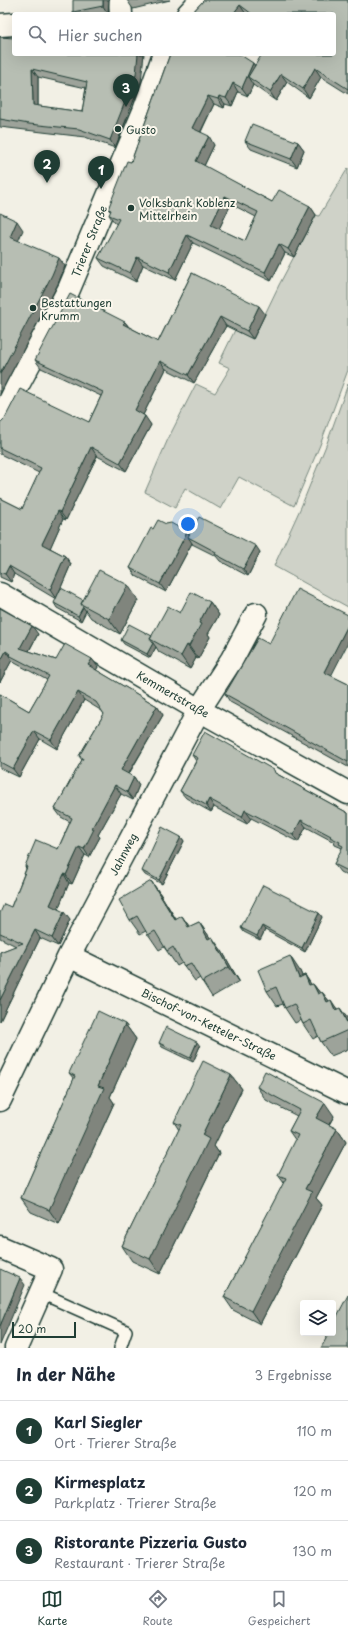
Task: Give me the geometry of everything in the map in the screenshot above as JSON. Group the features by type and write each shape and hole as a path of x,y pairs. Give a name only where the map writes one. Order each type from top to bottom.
{"street":[{"path":"120,0 121,12"},
{"path":"190,12 201,0"},
{"path":"0,24 12,24"},
{"name":"Trierer Straße","path":"0,421 69,289 144,111 163,56"},
{"name":"Kemmertstraße","path":"0,594 199,710 348,793"},
{"name":"Jahnweg","path":"0,1100 69,956 199,710 232,659 256,614"},
{"name":"Bischof-von-Ketteler-Straße","path":"69,956 348,1093"},
{"path":"0,1247 51,1268 16,1348"}],"lane":[{"path":"41,1293 126,1331 120,1348"}],"shaded area":[{"path":"348,168 348,370 320,445 294,506 239,477 221,509 185,488 175,508 145,492 168,439 196,384 215,393 230,368 219,363 235,330 253,339 279,285 316,215 319,216"},
{"path":"348,384 348,607 274,566 301,507 327,443"}],"building":[{"path":"73,0 103,0 103,6 73,12"},
{"path":"204,0 348,0 348,89 315,68 303,89 281,74 270,92 248,77 261,56 336,56 336,12 249,12 240,5 235,12 193,12"},
{"path":"0,37 12,38 12,56 138,56 136,74 110,140 79,129 29,124 0,119","holes":["32,69 87,82 82,112 33,105"]},
{"path":"169,56 242,56 253,63 242,88 233,83 226,98 219,96 218,99 208,96 192,128 209,136 196,161 272,202 279,190 310,206 288,249 279,244 265,272 187,235 169,272 137,257 130,273 98,258 119,219 109,215 111,210 108,209 127,161 131,162","holes":["225,196 258,212 245,241 211,225"]},
{"path":"252,124 298,142 291,159 245,141"},
{"path":"0,213 17,221 10,237 59,258 52,275 0,374"},
{"path":"192,273 259,306 247,331 220,317 188,375 160,361 135,410 145,416 120,463 91,447 60,512 58,511 42,544 65,556 50,590 9,566 5,574 0,572 0,498 22,509 41,468 0,448 0,423 5,418 20,389 89,422 103,392 35,360 70,294 125,322 123,324 158,342"},
{"path":"199,517 256,546 243,569 188,537"},
{"path":"158,520 166,524 171,523 187,532 160,584 130,568 151,528 153,529"},
{"path":"99,570 128,585 109,619 81,604"},
{"path":"61,588 83,600 81,604 83,607 78,616 54,603"},
{"path":"297,589 348,615 348,625 324,672 348,684 348,762 225,694 258,638 269,644"},
{"path":"191,592 210,602 199,623 201,624 189,646 187,645 181,656 150,639 168,606 180,613"},
{"path":"0,608 32,626 20,648 56,660 65,644 92,659 88,665 157,706 121,770 134,777 127,792 115,785 92,828 94,829 84,849 79,847 66,875 64,874 50,905 64,912 52,938 35,930 0,1000 0,952 23,943 0,933 0,913 4,904 11,907 27,867 25,866 36,840 58,849 72,818 55,809 83,758 79,756 104,714 96,702 78,692 51,740 34,731 13,769 0,762 0,694 29,711 49,676 9,655 10,654 6,651 0,662"},
{"path":"129,624 152,636 150,639 153,643 147,654 121,640"},
{"path":"205,731 274,770 275,773 348,813 348,871 334,864 343,846 339,844 340,842 301,820 293,835 245,810 242,817 209,799 206,805 180,791 198,758 192,755"},
{"path":"162,827 181,837 159,880 142,871"},
{"path":"151,881 175,920 182,916 188,927 199,922 208,939 212,937 229,967 202,982 191,963 184,966 173,947 167,951 155,931 148,935 137,916 130,920 119,900"},
{"path":"263,885 319,913 302,948 262,926 257,936 241,928"},
{"path":"290,956 299,978 305,975 309,985 313,984 318,994 322,992 327,1002 331,1000 335,1010 340,1008 348,1025 348,1030 321,1042 311,1020 303,1024 294,1004 285,1008 276,987 267,991 258,970"},
{"path":"98,1011 125,1024 98,1086 104,1088 49,1210 21,1198 75,1076 69,1073"},
{"path":"166,1027 197,1042 190,1058 159,1043"},
{"path":"203,1061 231,1075 202,1135 209,1139 150,1259 122,1246 181,1125 174,1122"},
{"path":"265,1071 325,1103 316,1118 337,1129 305,1189 312,1192 251,1311 224,1297 286,1178 278,1175 298,1135 289,1131 300,1110 257,1087"},
{"path":"0,1269 20,1278 0,1326"},
{"path":"348,1295 348,1348 321,1348 327,1336 336,1336 336,1318"}],"place":[{"name":"Ristorante Pizzeria Gusto","path":"126,107"},
{"name":"Gusto","path":"118,129"},
{"name":"Kirmesplatz","path":"47,183"},
{"name":"Karl Siegler","path":"101,189"},
{"name":"Volksbank Koblenz Mittelrhein","path":"131,208"},
{"name":"Bestattungen Krumm","path":"33,308"}]}
